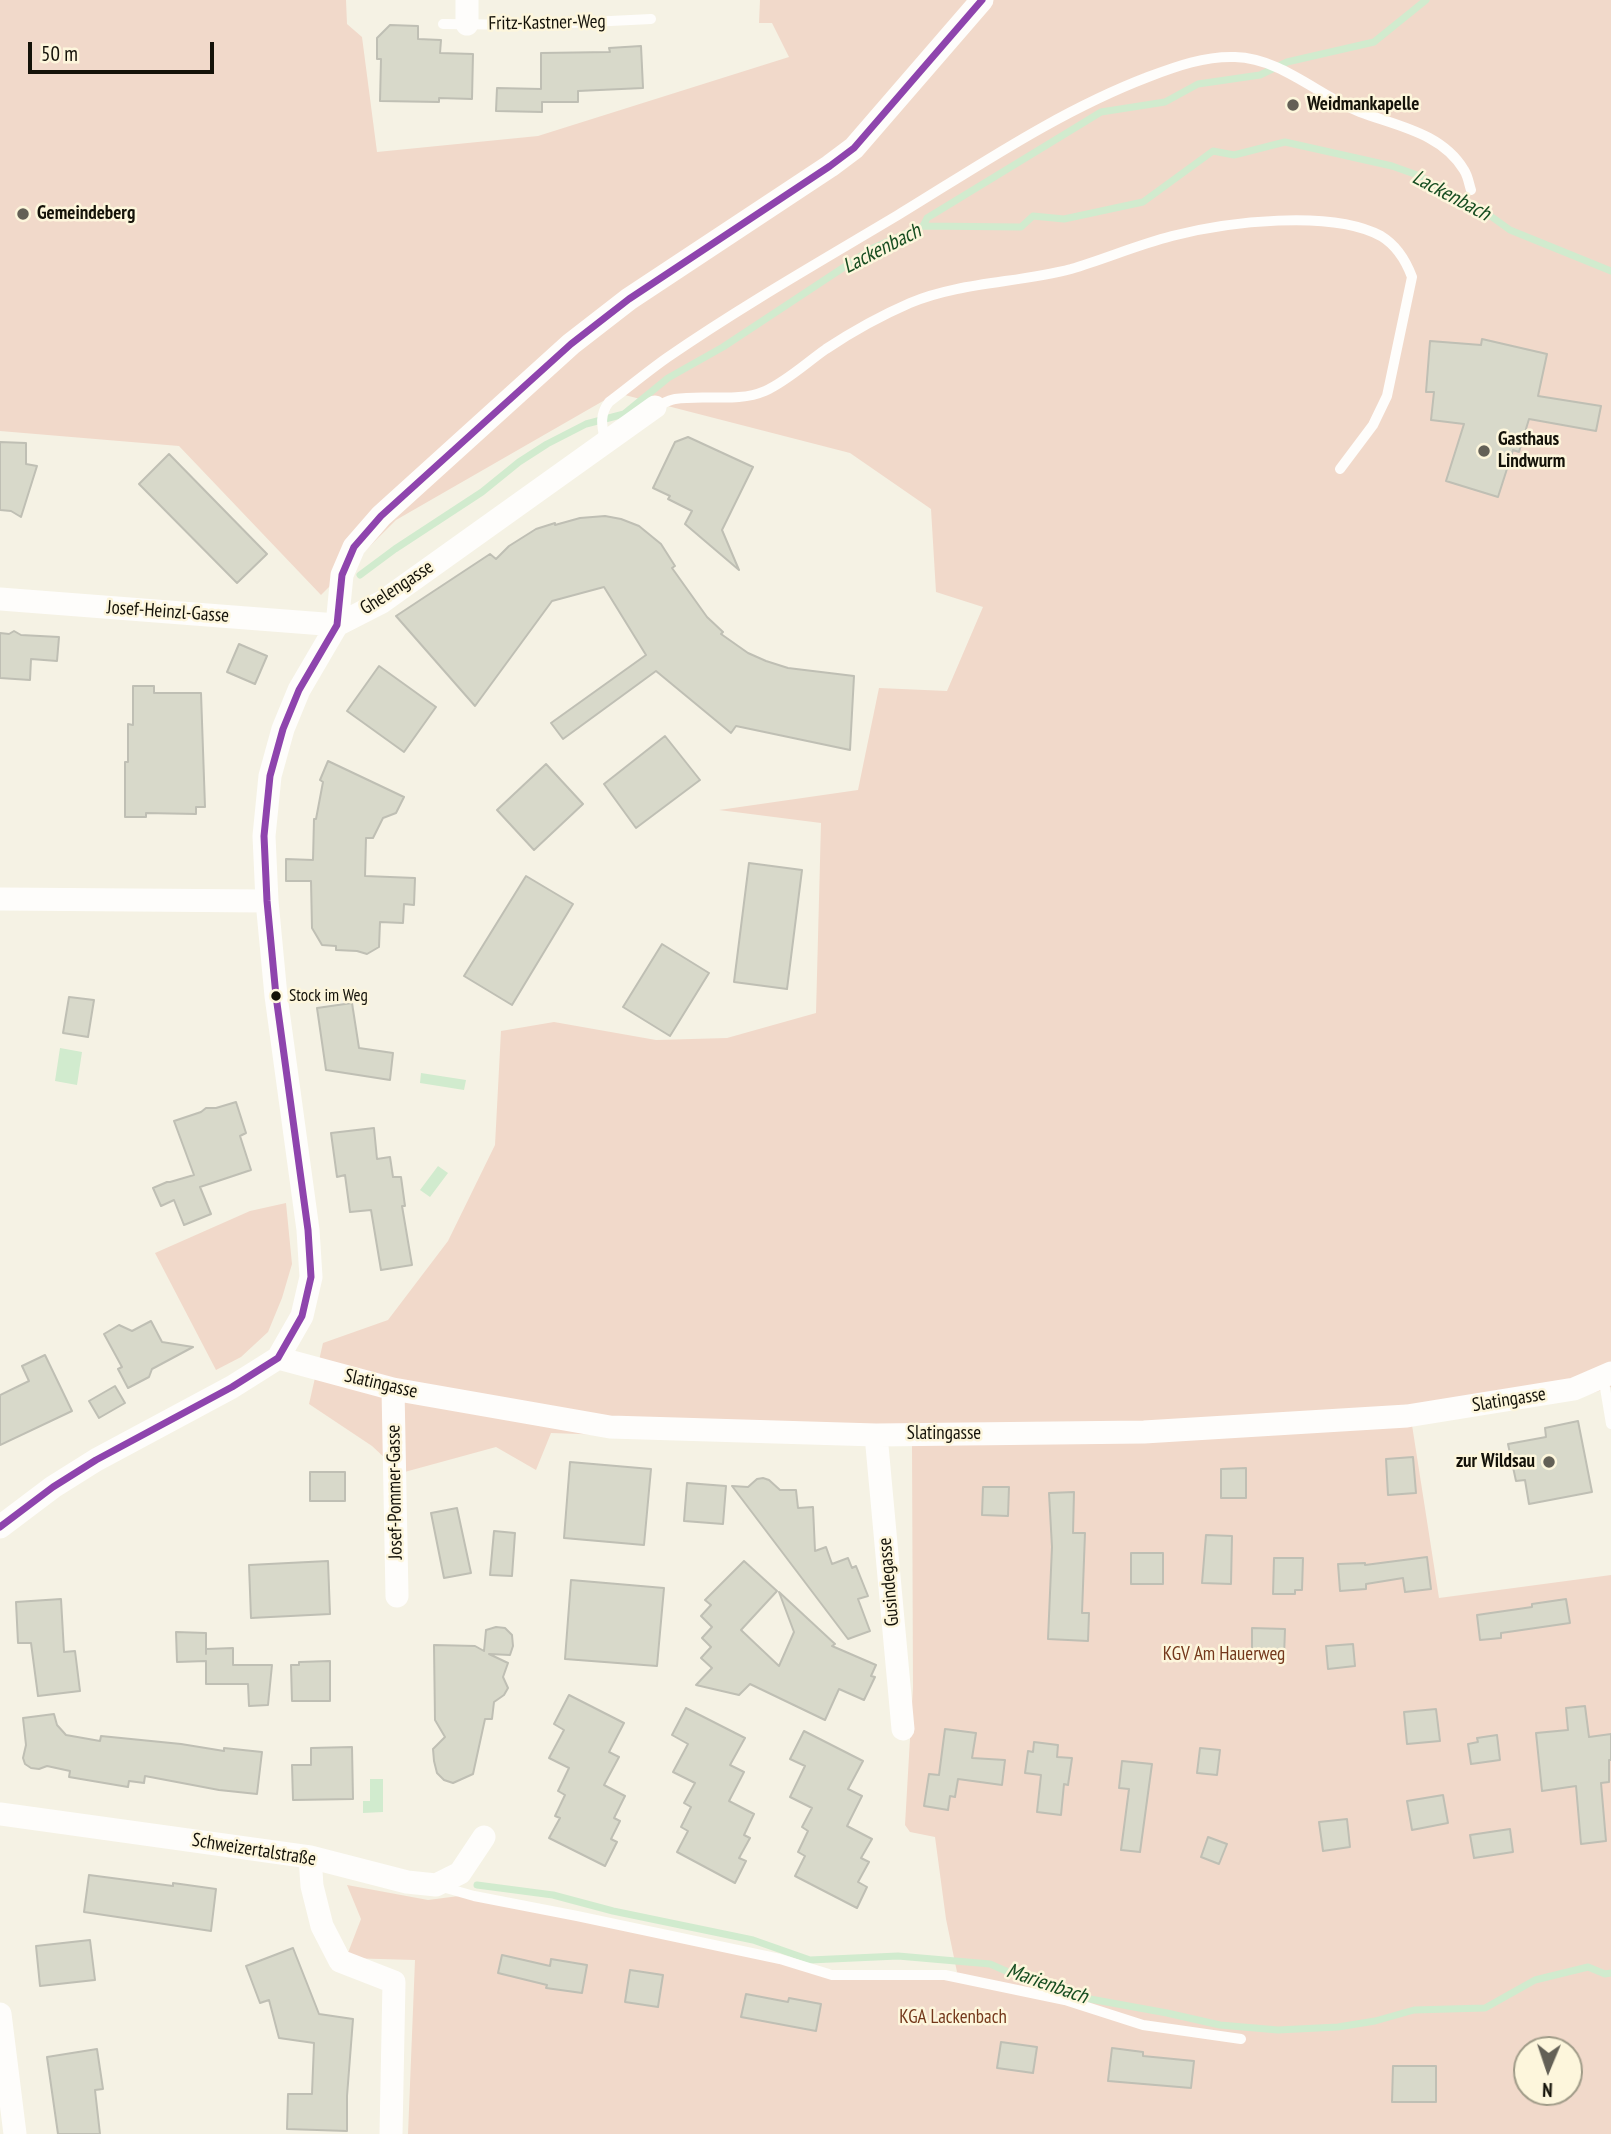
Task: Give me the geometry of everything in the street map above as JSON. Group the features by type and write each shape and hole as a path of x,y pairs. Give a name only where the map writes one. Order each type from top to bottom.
{"street":[{"path":"467,0 467,24"},
{"path":"0,1527 53,1487 96,1460 232,1387 278,1358 302,1316 311,1277 308,1230 276,996 264,836 270,776 283,729 299,690 337,625 341,585 354,547 381,516 571,344 629,299 854,148 982,0"},
{"name":"Ghelengasse","path":"337,625 382,602 603,433 655,407"},
{"name":"Josef-Heinzl-Gasse","path":"0,598 337,625"},
{"path":"0,900 267,901"},
{"name":"Slatingasse","path":"278,1358 393,1389 610,1427 876,1436 1144,1432 1407,1416 1574,1389 1607,1375"},
{"name":"Josef-Pommer-Gasse","path":"393,1389 397,1596"},
{"name":"Gusindegasse","path":"876,1436 903,1729"},
{"name":"Schweizertalstraße","path":"0,1814 310,1857 407,1882 436,1885"},
{"path":"436,1885 460,1872 484,1837"},
{"path":"310,1857 312,1886 322,1926 340,1961 394,1982 391,2134"},
{"path":"0,2014 15,2134"}],"lane":[{"name":"Fritz-Kastner-Weg","path":"443,24 529,25 651,19"},
{"path":"603,433 603,411 609,402 667,358 780,286 1065,114 1179,65 1207,58 1236,57 1268,62 1328,97 1433,140 1453,156 1465,171 1471,190"},
{"path":"655,407 674,399 738,397 763,392 869,322 936,294 1069,269 1170,236 1216,226 1285,221 1332,222 1350,225 1382,237 1402,256 1412,278 1387,396 1373,425 1340,469"},
{"path":"1607,1375 1611,1424"},
{"path":"436,1885 474,1896 768,1957 832,1975 945,1975 1065,2000 1143,2025 1241,2039"}],"green space":[{"path":"0,0 346,0 347,24 362,37 377,152 538,136 789,57 772,23 759,23 760,0 1611,0 1611,1387 1578,1398 1412,1425 1439,1598 1611,1575 1611,2134 408,2134 415,1960 346,1958 361,1919 347,1885 428,1900 459,1896 833,1970 957,1972 946,1919 935,1837 910,1832 905,1825 913,1687 912,1446 551,1433 536,1470 496,1447 401,1473 372,1446 309,1404 323,1343 388,1320 448,1241 495,1145 501,1031 554,1022 656,1040 727,1038 816,1013 821,823 719,810 858,790 879,688 947,691 983,607 936,592 931,509 850,453 617,393 396,520 321,595 179,446 0,431"},
{"path":"286,1203 292,1264 268,1332 241,1357 216,1370 155,1253 250,1211"}],"shaded area":[{"path":"60,1048 82,1052 77,1085 55,1081"},
{"path":"421,1073 466,1080 464,1090 420,1083"},
{"path":"438,1166 448,1173 430,1197 420,1190"},
{"path":"370,1779 383,1779 383,1812 363,1813 363,1801 370,1801"}],"building":[{"path":"390,25 418,26 418,39 441,40 440,53 473,54 472,99 439,98 439,102 380,101 381,59 377,59 377,38"},
{"path":"641,46 643,88 578,91 578,102 542,102 542,112 496,111 497,88 541,89 541,53 610,52 609,48"},
{"path":"1482,339 1547,354 1538,396 1601,406 1596,431 1529,419 1519,452 1513,450 1498,497 1446,481 1464,424 1431,420 1434,392 1426,392 1430,341 1481,345"},
{"path":"688,437 753,467 722,530 739,570 685,524 692,511 653,488 675,442"},
{"path":"0,442 26,443 26,464 37,466 21,517 11,511 0,510"},
{"path":"169,454 267,554 237,583 139,484"},
{"path":"605,516 639,526 661,544 675,566 672,568 707,617 723,632 721,634 748,653 788,668 854,676 850,750 736,726 731,733 656,671 563,739 551,723 646,655 604,587 552,601 475,706 396,616 490,554 496,559 509,546 536,529 580,518"},
{"path":"14,631 21,635 59,637 57,661 31,659 30,680 0,678 0,633 9,634"},
{"path":"239,644 267,656 255,684 227,672"},
{"path":"379,666 436,707 404,752 347,711"},
{"path":"133,686 154,686 154,693 201,693 205,807 196,807 196,814 146,813 146,817 125,817 125,762 128,762 128,724 133,725"},
{"path":"665,736 700,780 636,828 604,784"},
{"path":"328,761 404,797 396,813 383,818 373,838 366,838 365,876 415,878 414,905 404,904 403,923 380,922 379,947 367,954 336,950 336,946 322,945 312,928 311,881 286,881 286,859 313,860 314,819 323,782 320,780"},
{"path":"546,764 583,804 534,850 497,810"},
{"path":"749,863 802,870 787,989 734,982"},
{"path":"526,876 573,904 512,1005 464,976"},
{"path":"662,944 709,973 670,1036 623,1007"},
{"path":"69,997 94,1000 88,1037 63,1033"},
{"path":"352,1003 359,1048 393,1053 390,1080 326,1070 317,1008"},
{"path":"236,1102 246,1133 240,1136 251,1170 200,1187 211,1214 184,1225 174,1200 161,1206 153,1188 194,1175 174,1121 206,1108"},
{"path":"374,1128 377,1159 390,1157 393,1177 401,1177 405,1206 402,1206 412,1265 381,1270 371,1210 350,1212 345,1175 337,1177 331,1133"},
{"path":"151,1321 162,1342 193,1347 152,1369 149,1377 128,1388 118,1369 122,1367 104,1334 119,1325 132,1331"},
{"path":"45,1355 72,1411 0,1445 0,1395 29,1381 22,1366"},
{"path":"115,1386 125,1403 99,1418 89,1401"},
{"name":"zur Wildsau","path":"1578,1421 1592,1492 1529,1504 1525,1480 1516,1481 1508,1444 1546,1437 1545,1428"},
{"path":"1413,1457 1416,1493 1388,1495 1386,1459"},
{"path":"570,1462 651,1469 644,1545 564,1538"},
{"path":"1246,1468 1246,1498 1221,1498 1221,1469"},
{"path":"310,1472 345,1472 345,1501 310,1501"},
{"path":"763,1478 780,1490 796,1490 798,1508 813,1507 815,1551 826,1547 832,1564 848,1558 852,1568 856,1566 868,1596 858,1599 870,1631 848,1639 732,1486 748,1487 757,1479"},
{"path":"687,1483 726,1486 723,1524 684,1521"},
{"path":"983,1487 1009,1487 1008,1516 982,1515"},
{"path":"1074,1492 1073,1533 1085,1533 1082,1613 1089,1613 1088,1641 1048,1639 1052,1547 1049,1493"},
{"path":"457,1508 471,1573 444,1578 431,1513"},
{"path":"494,1531 515,1533 512,1576 490,1575"},
{"path":"1206,1535 1232,1536 1231,1584 1202,1583"},
{"path":"1131,1553 1163,1553 1163,1584 1131,1584"},
{"path":"1427,1557 1431,1589 1405,1592 1403,1578 1366,1584 1366,1589 1340,1591 1338,1564 1365,1565"},
{"path":"1274,1558 1303,1558 1302,1590 1295,1590 1295,1594 1273,1594"},
{"path":"328,1561 330,1614 251,1618 249,1565"},
{"path":"744,1561 777,1591 741,1630 779,1666 794,1632 779,1592 835,1644 832,1646 876,1665 871,1676 875,1677 864,1700 839,1689 825,1720 750,1684 739,1695 696,1685 712,1668 701,1658 711,1647 702,1638 712,1627 701,1616 711,1605 705,1600"},
{"path":"571,1580 664,1588 657,1666 565,1659"},
{"path":"61,1599 64,1652 75,1651 80,1691 38,1696 31,1643 18,1643 16,1602"},
{"path":"1566,1599 1570,1623 1501,1633 1501,1638 1480,1640 1477,1615"},
{"path":"505,1628 512,1635 510,1655 489,1654 508,1663 503,1677 508,1688 504,1695 494,1702 492,1719 485,1719 473,1774 453,1783 444,1780 437,1773 434,1761 433,1749 445,1737 435,1720 434,1645 475,1646 484,1651 486,1630"},
{"path":"1252,1628 1285,1629 1284,1657 1252,1656"},
{"path":"176,1632 206,1633 206,1649 233,1648 233,1665 272,1665 268,1705 249,1706 248,1684 206,1684 206,1661 177,1662"},
{"path":"1353,1644 1355,1666 1328,1669 1326,1646"},
{"path":"330,1661 330,1701 292,1701 291,1665 299,1665 299,1662"},
{"path":"569,1695 624,1723 609,1752 619,1757 604,1785 625,1796 614,1818 620,1821 611,1839 617,1842 605,1866 549,1838 560,1818 555,1816 565,1795 558,1791 569,1768 549,1758 564,1730 554,1724"},
{"path":"1585,1706 1589,1737 1611,1734 1611,1760 1609,1782 1601,1783 1606,1841 1581,1844 1576,1786 1542,1791 1536,1733 1568,1730 1566,1708"},
{"path":"686,1708 745,1738 730,1765 744,1772 729,1801 754,1814 744,1835 750,1838 739,1858 746,1861 735,1883 677,1852 688,1831 681,1827 691,1807 684,1803 695,1783 673,1772 688,1744 672,1735"},
{"path":"1436,1709 1440,1741 1407,1744 1404,1712"},
{"path":"54,1714 57,1725 66,1735 100,1741 101,1736 224,1751 224,1748 262,1752 257,1794 145,1776 144,1783 129,1781 128,1787 69,1777 70,1771 47,1766 31,1768 25,1764 23,1758 26,1745 23,1718"},
{"path":"945,1729 976,1733 972,1758 1005,1760 1002,1785 958,1779 955,1797 950,1796 948,1810 924,1806 929,1774 939,1775"},
{"path":"804,1731 863,1761 848,1789 862,1796 847,1826 872,1839 861,1858 869,1862 858,1882 867,1887 857,1908 795,1876 805,1856 798,1852 808,1831 802,1827 812,1808 790,1797 805,1766 790,1759"},
{"path":"1497,1735 1500,1760 1471,1764 1468,1744 1478,1742 1477,1738"},
{"path":"1034,1742 1058,1745 1057,1757 1072,1758 1068,1785 1064,1784 1061,1815 1037,1812 1041,1775 1025,1773 1028,1751 1033,1752"},
{"path":"352,1747 353,1799 293,1800 292,1765 311,1765 311,1748"},
{"path":"1200,1748 1220,1750 1217,1775 1197,1773"},
{"path":"1122,1761 1152,1764 1140,1852 1121,1850 1129,1789 1119,1788"},
{"path":"1443,1795 1448,1823 1412,1830 1407,1801"},
{"path":"1347,1819 1350,1847 1323,1851 1319,1822"},
{"path":"1510,1829 1513,1852 1474,1858 1470,1835"},
{"path":"1208,1837 1227,1844 1219,1864 1201,1857"},
{"path":"89,1875 216,1889 211,1931 84,1912"},
{"path":"90,1940 95,1980 40,1986 36,1946"},
{"path":"293,1948 319,2014 353,2019 347,2131 287,2129 288,2094 312,2094 314,2043 279,2038 269,2000 260,2003 246,1966"},
{"path":"502,1955 550,1966 551,1959 587,1965 582,1993 546,1988 547,1985 498,1973"},
{"path":"630,1970 663,1975 658,2007 625,2002"},
{"path":"746,1994 788,2002 789,1998 821,2004 816,2031 741,2017"},
{"path":"1001,2042 1037,2047 1033,2073 997,2068"},
{"path":"1112,2048 1143,2052 1143,2056 1194,2061 1191,2088 1108,2081"},
{"path":"97,2049 103,2089 95,2090 100,2134 58,2134 47,2057"},
{"path":"1393,2066 1436,2066 1436,2102 1392,2102"}],"waterway":[{"path":"923,226 927,218 1101,112 1165,102 1198,84 1260,75 1287,62 1374,42 1426,0"},
{"name":"Lackenbach","path":"360,575 547,444 586,424 624,414 668,378 723,347 873,248 923,226 1021,227 1033,216 1064,219 1143,202 1213,151 1234,155 1285,142 1392,166 1420,176 1441,190 1478,207 1510,230 1611,271"},
{"name":"Marienbach","path":"477,1885 553,1895 613,1911 753,1940 810,1960 898,1956 990,1964 1029,1981 1079,1997 1220,2025 1278,2030 1338,2027 1375,2021 1414,2010 1485,2008 1535,1980 1588,1967 1605,1974 1611,1973"}],"transit line":[{"path":"0,1527 53,1487 96,1460 232,1387 278,1358 302,1316 311,1277 308,1230 276,996 264,836 270,776 283,729 299,690 337,625 342,575 354,547 381,516 571,344 629,299 854,148 982,0"}],"place":[{"name":"Weidmankapelle","path":"1293,105"},
{"name":"Gemeindeberg","path":"23,214"},
{"name":"Gasthaus Lindwurm","path":"1484,451"},
{"name":"Stock im Weg","path":"276,996"},
{"name":"zur Wildsau","path":"1549,1462"}],"park label":[{"name":"KGV Am Hauerweg","path":"1224,1655"},
{"name":"KGA Lackenbach","path":"953,2018"}]}
